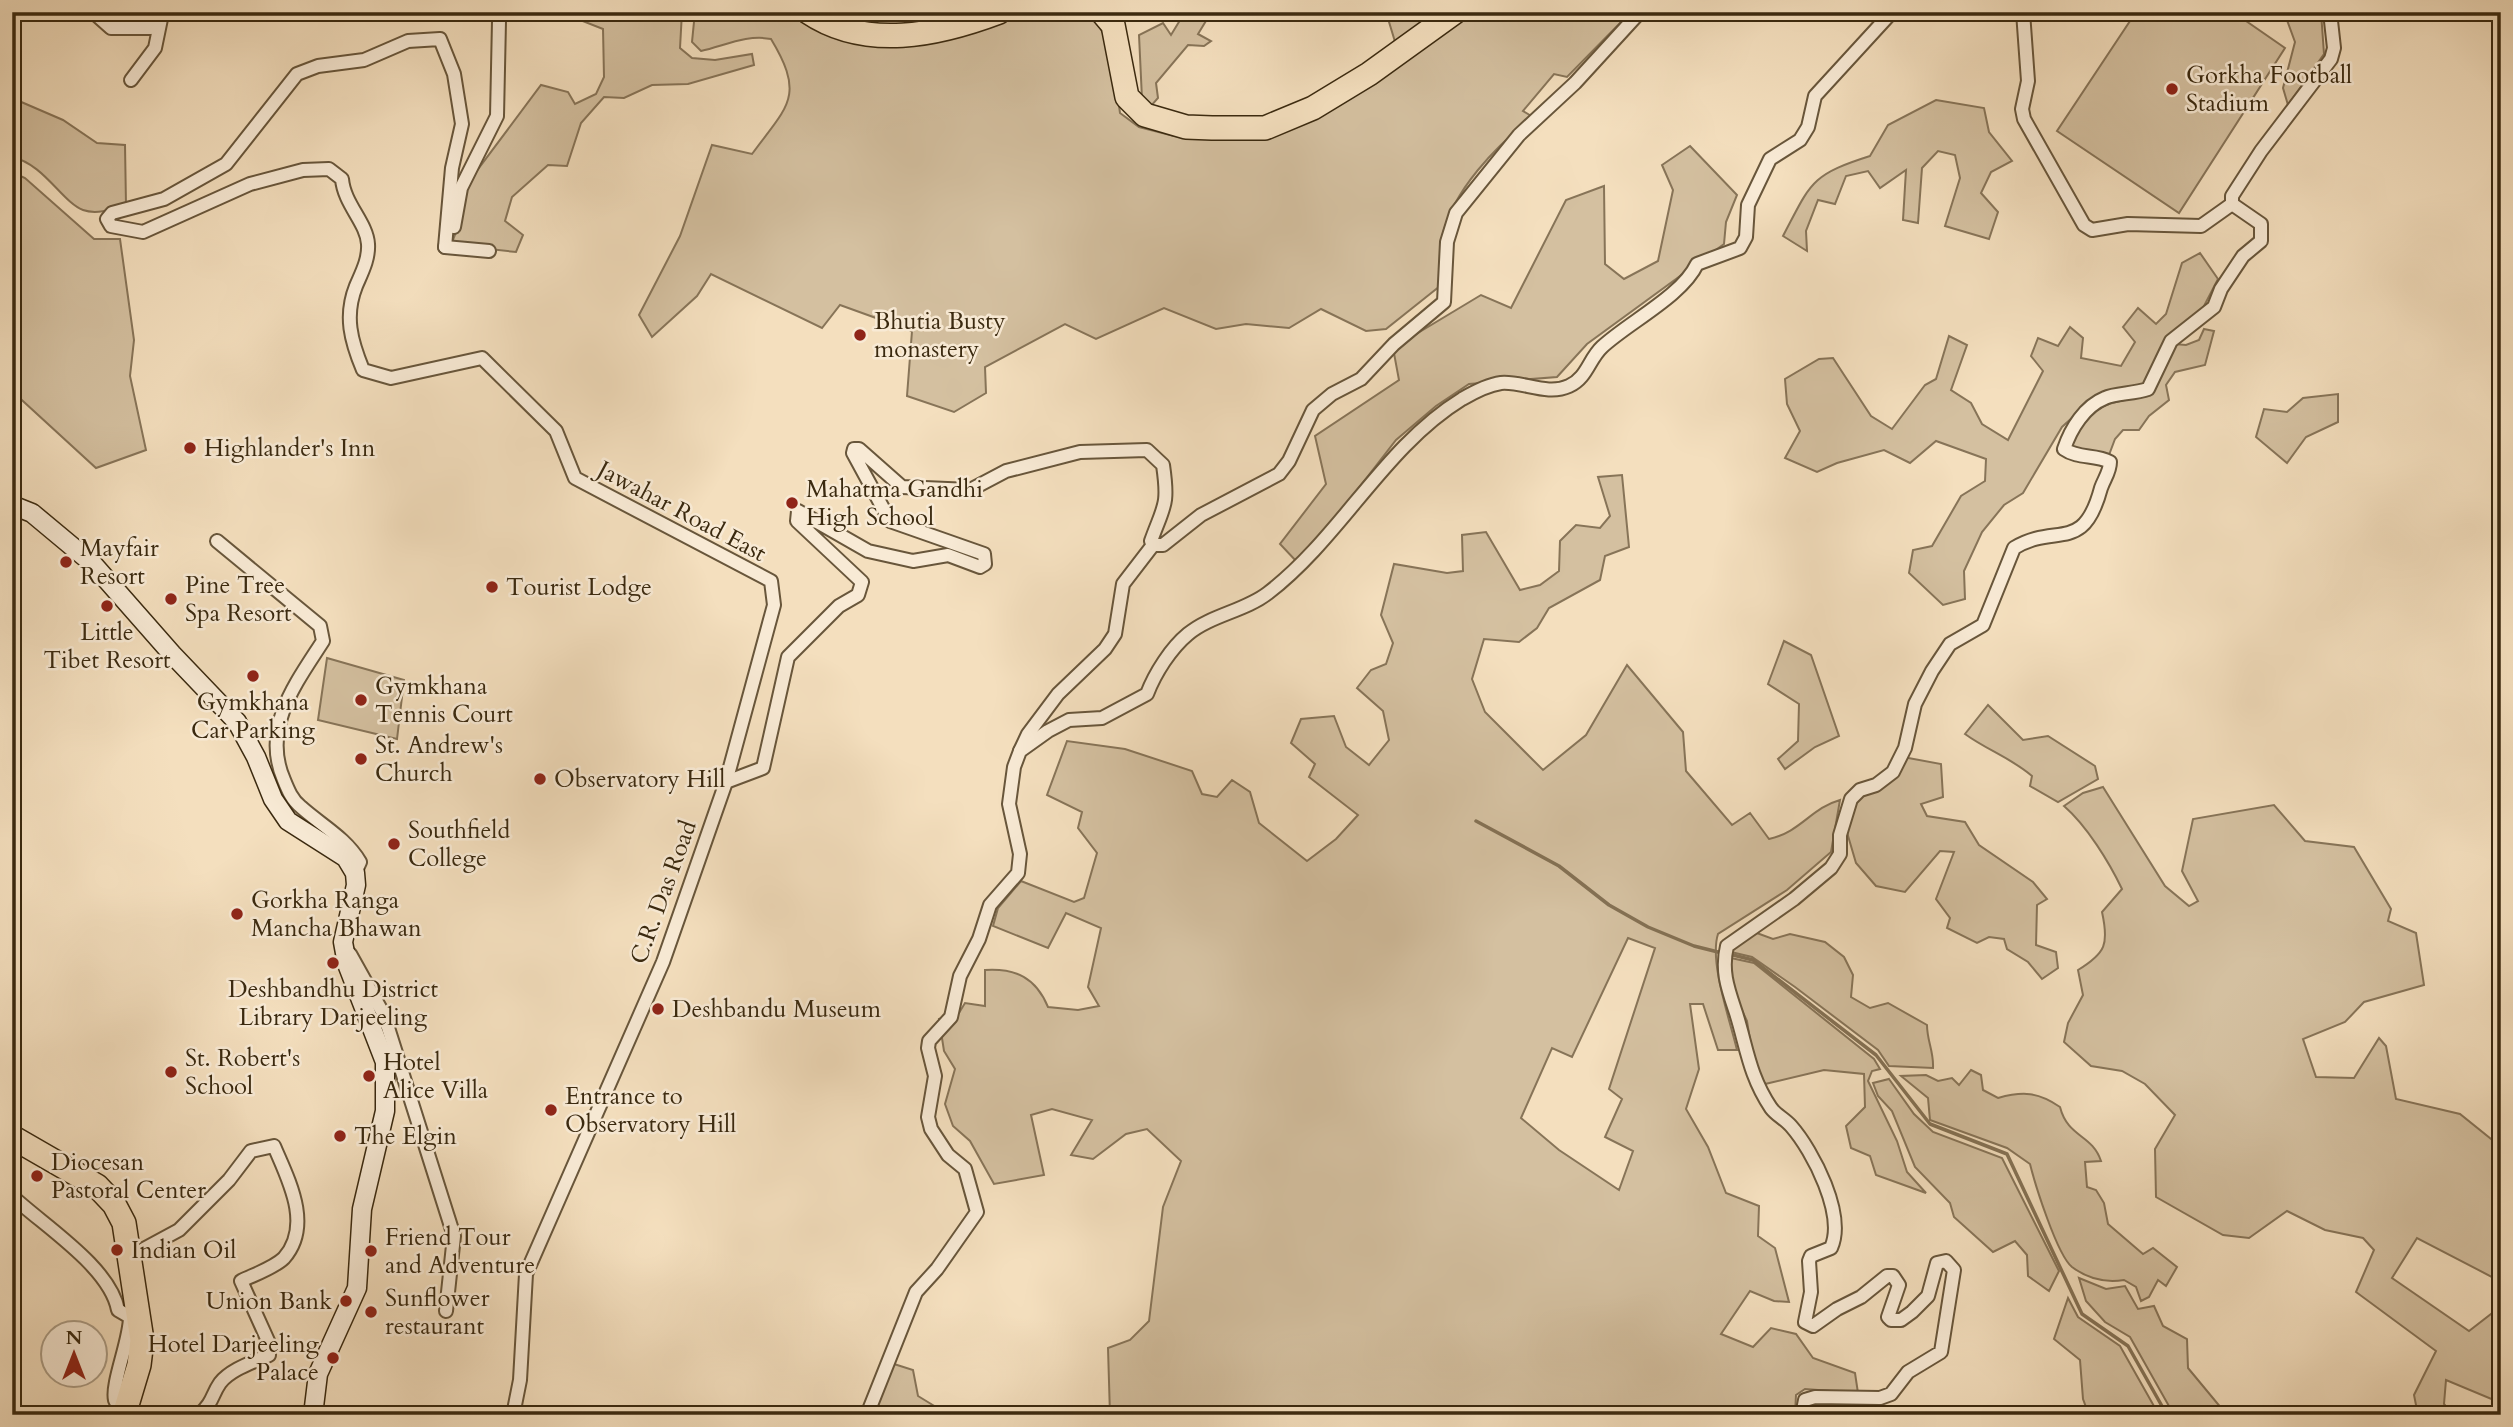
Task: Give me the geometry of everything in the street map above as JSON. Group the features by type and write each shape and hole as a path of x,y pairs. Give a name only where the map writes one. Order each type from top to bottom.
{"highway":[{"path":"808,12 823,22 863,35 906,36 963,26 999,12"},
{"path":"1102,12 1114,25 1128,97 1145,115 1186,127 1212,128 1265,128 1312,108 1369,74 1455,12"},
{"path":"12,1137 97,1186 106,1194 124,1223 142,1340 139,1365 124,1414"}],"main road":[{"path":"12,505 32,513 92,563 172,654 237,722 273,799 288,821 346,858 355,873 356,885 343,942 347,964 385,1062 385,1111 362,1209 357,1288 318,1374 313,1415"}],"street":[{"path":"93,12 111,28 151,28 161,12"},
{"path":"131,80 155,48 161,12"},
{"path":"489,251 446,247 456,222 461,188 497,116 499,21 496,12"},
{"path":"1153,545 1163,545 1201,515 1279,474 1289,461 1313,410 1332,394 1361,379 1394,344 1444,302 1447,242 1456,213 1519,135 1575,83 1640,12"},
{"path":"1020,751 1069,720 1102,718 1147,694 1153,679 1189,633 1267,594 1320,544 1359,497 1438,415 1483,387 1503,383 1547,389 1569,386 1581,378 1603,346 1677,288 1692,274 1697,264 1740,248 1745,237 1748,205 1770,159 1800,140 1808,127 1815,96 1892,12"},
{"path":"2024,12 2028,81 2022,109 2024,119 2084,225 2092,230 2128,224 2201,226 2232,204 2236,187 2254,160 2331,60 2334,48 2330,12"},
{"name":"Jawahar Road East","path":"446,247 452,168 462,124 454,74 440,39 408,41 365,60 318,66 297,74 285,85 226,163 164,199 112,213 107,219 111,226 143,232 250,184 303,170 329,169 342,179 343,194 369,241 367,258 352,295 348,327 363,370 391,378 482,358 556,431 575,478 771,581 774,605 726,782"},
{"path":"1802,1415 1805,1400 1815,1397 1880,1398 1891,1394 1908,1372 1941,1352 1954,1270 1946,1261 1937,1262 1928,1296 1901,1320 1891,1320 1888,1317 1899,1285 1893,1276 1887,1276 1861,1297 1837,1309 1819,1324 1813,1326 1805,1322 1811,1292 1809,1261 1811,1256 1831,1248 1836,1237 1836,1223 1821,1172 1791,1126 1772,1110 1746,1058 1723,963 1727,946 1794,899 1830,868 1840,854 1840,835 1851,799 1860,790 1876,785 1893,772 1905,748 1915,704 1932,671 1950,645 1983,625 2014,548 2023,542 2078,531 2089,519 2110,462 2102,458 2073,456 2064,449 2068,438 2087,408 2107,396 2130,395 2148,389 2171,341 2214,307 2221,289 2242,256 2261,241 2261,224 2232,204"},
{"path":"726,782 763,768 788,657 839,606 858,595 862,582 797,521 798,511 868,551 913,561 948,555 980,567 985,564 984,554 890,521 853,453 854,449 859,449 902,487 970,490 1006,471 1080,452 1147,450 1163,465 1167,499 1151,541 1153,545"},
{"path":"217,541 320,626 323,641 286,701 275,739 279,770 290,794 301,807 322,821 355,854 360,862 355,873"},
{"path":"867,1415 916,1292 937,1269 976,1212 965,1169 948,1155 931,1129 928,1117 936,1076 928,1048 929,1041 951,1017 960,976 979,939 990,905 1018,873 1020,854 1009,804 1014,767 1028,734 1058,694 1100,655 1115,634 1124,584 1153,545"},
{"name":"C.R. Das Road","path":"513,1415 520,1380 526,1274 663,962 726,782"},
{"path":"343,942 384,1014 454,1236 446,1311"},
{"path":"130,1257 179,1230 229,1180 251,1151 274,1146 296,1200 296,1234 283,1259 241,1281 269,1343 269,1355 234,1371 220,1383 212,1403 199,1415"},
{"path":"12,1196 56,1232 114,1292 118,1310 130,1317 130,1336 115,1389 116,1401 124,1414"}],"shaded area":[{"path":"584,12 682,12 680,48 692,58 715,60 752,54 754,65 688,84 652,85 624,98 604,97 581,123 567,166 548,165 512,197 505,221 523,235 516,252 451,245 460,222 464,188 541,85 568,92 575,104 596,94 604,77 603,29 580,20"},
{"path":"695,12 793,12 821,27 967,30 1022,12 1078,13 1097,22 1111,48 1120,113 1139,127 1174,136 1220,139 1305,123 1469,12 1631,12 1567,77 1554,74 1523,111 1533,117 1491,155 1456,202 1441,243 1440,286 1386,329 1366,331 1321,309 1289,328 1246,324 1216,329 1164,308 1096,339 1065,324 985,367 986,393 954,412 907,396 912,331 840,305 822,328 711,274 697,296 652,337 639,315 680,236 712,145 752,154 783,112 790,88 782,59 771,39 744,39 701,51 692,42"},
{"path":"1185,12 1231,12 1226,20 1209,16 1198,34 1211,41 1204,46 1188,45 1156,83 1158,98 1151,106 1142,99 1139,35 1163,23 1171,35"},
{"path":"1386,12 1420,12 1424,28 1396,45"},
{"name":"Gorkha Football Stadium","path":"2136,12 2233,12 2285,48 2179,213 2057,131"},
{"path":"2284,12 2321,12 2324,54 2288,105 2283,88 2295,42"},
{"path":"12,98 63,120 97,143 125,145 126,205 99,212 83,210 75,206 34,167 12,157"},
{"path":"1936,100 1984,108 1989,132 2012,161 1991,172 1981,193 1998,212 1989,239 1945,226 1960,178 1955,155 1938,151 1922,168 1918,223 1903,220 1906,170 1880,188 1868,171 1846,176 1835,204 1818,200 1806,231 1807,251 1783,236 1814,183 1835,169 1870,156 1888,125"},
{"path":"1690,146 1737,195 1726,222 1724,244 1587,344 1557,377 1469,384 1436,406 1396,440 1317,542 1297,562 1280,544 1326,484 1315,436 1399,380 1393,348 1481,295 1511,308 1566,200 1604,186 1605,264 1624,279 1658,261 1673,190 1662,165"},
{"path":"12,172 25,178 94,239 120,239 134,340 130,376 146,450 96,468 12,391"},
{"path":"2200,253 2218,279 2203,308 2145,386 2083,408 2062,427 2023,493 2004,505 1982,532 1964,571 1965,599 1943,605 1909,573 1913,550 1932,546 1961,496 1985,481 1986,459 1936,441 1910,463 1884,450 1837,463 1817,472 1785,458 1800,431 1787,404 1785,379 1819,359 1833,358 1871,416 1892,429 1925,385 1936,379 1949,336 1967,345 1951,390 1971,403 1982,424 2008,440 2043,371 2031,356 2038,338 2058,346 2070,327 2083,338 2081,358 2121,366 2135,342 2123,327 2138,308 2156,324 2166,314 2182,263"},
{"path":"2204,329 2214,331 2205,365 2175,372 2166,385 2169,400 2149,416 2139,430 2123,430 2115,439 2109,455 2073,450 2071,443 2090,416 2111,403 2135,398 2174,344 2186,345 2199,340"},
{"path":"2338,394 2338,422 2306,437 2287,463 2256,437 2264,409 2287,412 2303,398"},
{"path":"1622,475 1629,547 1605,556 1600,580 1549,608 1537,628 1519,642 1484,639 1472,679 1485,712 1543,770 1586,735 1627,665 1683,732 1686,771 1732,825 1750,813 1769,839 1790,831 1821,808 1840,800 1831,852 1787,890 1718,934 1718,975 1737,1050 1718,1050 1703,1004 1690,1004 1699,1069 1686,1109 1708,1147 1726,1193 1759,1206 1758,1236 1775,1248 1789,1302 1774,1301 1750,1291 1721,1334 1753,1347 1771,1328 1796,1334 1813,1358 1855,1373 1858,1393 1805,1389 1796,1395 1795,1415 1110,1415 1108,1348 1130,1340 1149,1321 1163,1207 1181,1161 1147,1129 1126,1134 1093,1159 1071,1155 1092,1120 1052,1109 1031,1115 1044,1175 994,1184 970,1141 953,1126 945,1104 955,1069 944,1051 939,1019 959,1013 965,1003 985,1006 985,970 1006,971 1024,977 1037,989 1048,1007 1078,1010 1099,1006 1088,987 1101,928 1066,913 1048,948 993,926 998,908 1021,881 1074,902 1084,898 1097,853 1078,828 1082,812 1047,795 1067,741 1125,749 1192,771 1202,794 1217,797 1232,780 1250,792 1259,823 1307,861 1336,839 1358,815 1309,777 1315,764 1291,743 1301,719 1334,716 1346,747 1369,765 1389,740 1383,711 1357,688 1371,670 1386,664 1393,643 1381,615 1394,564 1447,573 1463,571 1462,535 1486,532 1520,590 1540,585 1559,571 1560,541 1576,525 1600,528 1610,516 1598,477","holes":["1628,938 1655,948 1609,1089 1622,1099 1605,1137 1633,1151 1619,1190 1559,1150 1521,1118 1552,1048 1572,1057"]},
{"path":"1784,641 1811,655 1839,736 1815,747 1785,769 1778,759 1798,741 1799,704 1768,684"},
{"name":"Gymkhana Tennis Court","path":"327,658 404,680 397,739 318,720"},
{"path":"1988,705 2023,740 2048,736 2095,766 2098,779 2058,802 2030,786 2032,776 1965,734"},
{"path":"1903,757 1941,764 1943,797 1921,804 1927,816 1965,822 1979,845 2033,882 2047,899 2037,905 2036,945 2056,952 2058,968 2042,979 2028,962 2007,949 2004,939 1989,937 1977,943 1947,928 1950,918 1936,899 1954,852 1940,851 1905,892 1876,886 1856,863 1846,829 1850,808"},
{"path":"2103,787 2165,886 2189,906 2198,901 2182,871 2193,819 2274,805 2305,841 2354,847 2391,909 2388,921 2416,933 2424,985 2364,1002 2345,1022 2303,1039 2316,1077 2354,1078 2379,1038 2386,1046 2396,1099 2460,1114 2501,1147 2501,1286 2492,1277 2417,1238 2392,1278 2469,1331 2491,1314 2501,1320 2501,1403 2446,1380 2444,1404 2453,1415 2418,1415 2414,1395 2436,1351 2356,1292 2374,1250 2363,1238 2325,1230 2287,1211 2249,1238 2223,1235 2156,1197 2155,1149 2175,1115 2145,1084 2122,1071 2091,1066 2064,1042 2068,1023 2083,995 2078,970 2100,953 2105,940 2102,912 2122,889 2097,845 2064,806 2083,793"},
{"path":"1754,932 1773,939 1790,934 1825,942 1844,957 1853,975 1851,997 1870,1008 1888,1003 1927,1025 1933,1068 1889,1066 1878,1050 1795,987 1752,957 1731,952 1733,945"},
{"path":"1731,958 1754,963 1874,1059 1880,1069 1872,1071 1868,1081 1897,1141 1907,1172 1926,1193 1876,1175 1870,1156 1851,1148 1846,1126 1865,1107 1864,1074 1824,1070 1765,1084 1753,1059 1747,1021 1731,987 1727,968"},
{"path":"1971,1070 1981,1075 1983,1090 1998,1098 2030,1094 2045,1098 2060,1107 2069,1125 2092,1146 2101,1161 2085,1162 2087,1187 2096,1190 2104,1203 2108,1224 2143,1254 2153,1248 2177,1267 2166,1286 2158,1280 2149,1297 2141,1301 2136,1287 2124,1280 2097,1279 2072,1267 2053,1234 2030,1164 2007,1148 1930,1120 1928,1098 1901,1076 1926,1075 1938,1081 1952,1078 1959,1085"},
{"path":"1889,1079 1914,1114 1933,1132 2002,1158 2059,1271 2049,1291 2028,1276 2027,1255 2015,1241 1993,1252 1954,1217 1950,1203 1915,1167 1892,1111 1878,1096 1873,1083"},
{"path":"2079,1278 2106,1289 2125,1286 2138,1309 2154,1306 2163,1326 2187,1339 2188,1368 2227,1415 2174,1415 2130,1337 2105,1322 2086,1301"},
{"path":"2068,1298 2078,1317 2120,1346 2159,1415 2089,1415 2083,1399 2080,1360 2054,1339"},
{"path":"894,1364 913,1370 918,1396 949,1415 878,1415 875,1411 879,1395"},
{"path":"1810,1402 1852,1403 1853,1409 1859,1415 1808,1415"}],"waterway":[{"path":"1476,821 1559,866 1609,905 1648,927 1694,946 1722,953"},
{"path":"1729,954 1753,960 1876,1055 1930,1124 2007,1154 2082,1314 2128,1346 2167,1415"}],"place":[{"name":"Gorkha Football Stadium","path":"2172,89"},
{"name":"Bhutia Busty monastery","path":"860,335"},
{"name":"Highlander's Inn","path":"190,448"},
{"name":"Mahatma Gandhi High School","path":"792,503"},
{"name":"Mayfair Resort","path":"66,562"},
{"name":"Tourist Lodge","path":"492,587"},
{"name":"Pine Tree Spa Resort","path":"171,599"},
{"name":"Little Tibet Resort","path":"107,606"},
{"name":"Gymkhana Car Parking","path":"253,676"},
{"name":"Gymkhana Tennis Court","path":"361,700"},
{"name":"St. Andrew's Church","path":"361,759"},
{"name":"Observatory Hill","path":"540,779"},
{"name":"Southfield College","path":"394,844"},
{"name":"Gorkha Ranga Mancha Bhawan","path":"237,914"},
{"name":"Deshbandhu District Library Darjeeling","path":"333,963"},
{"name":"Deshbandu Museum","path":"658,1009"},
{"name":"St. Robert's School","path":"171,1072"},
{"name":"Hotel Alice Villa","path":"369,1076"},
{"name":"Entrance to Observatory Hill","path":"551,1110"},
{"name":"The Elgin","path":"340,1136"},
{"name":"Diocesan Pastoral Center","path":"37,1176"},
{"name":"Indian Oil","path":"117,1250"},
{"name":"Friend Tour and Adventure","path":"371,1251"},
{"name":"Union Bank","path":"346,1301"},
{"name":"Sunflower restaurant","path":"371,1312"},
{"name":"Hotel Darjeeling Palace","path":"333,1358"}]}
